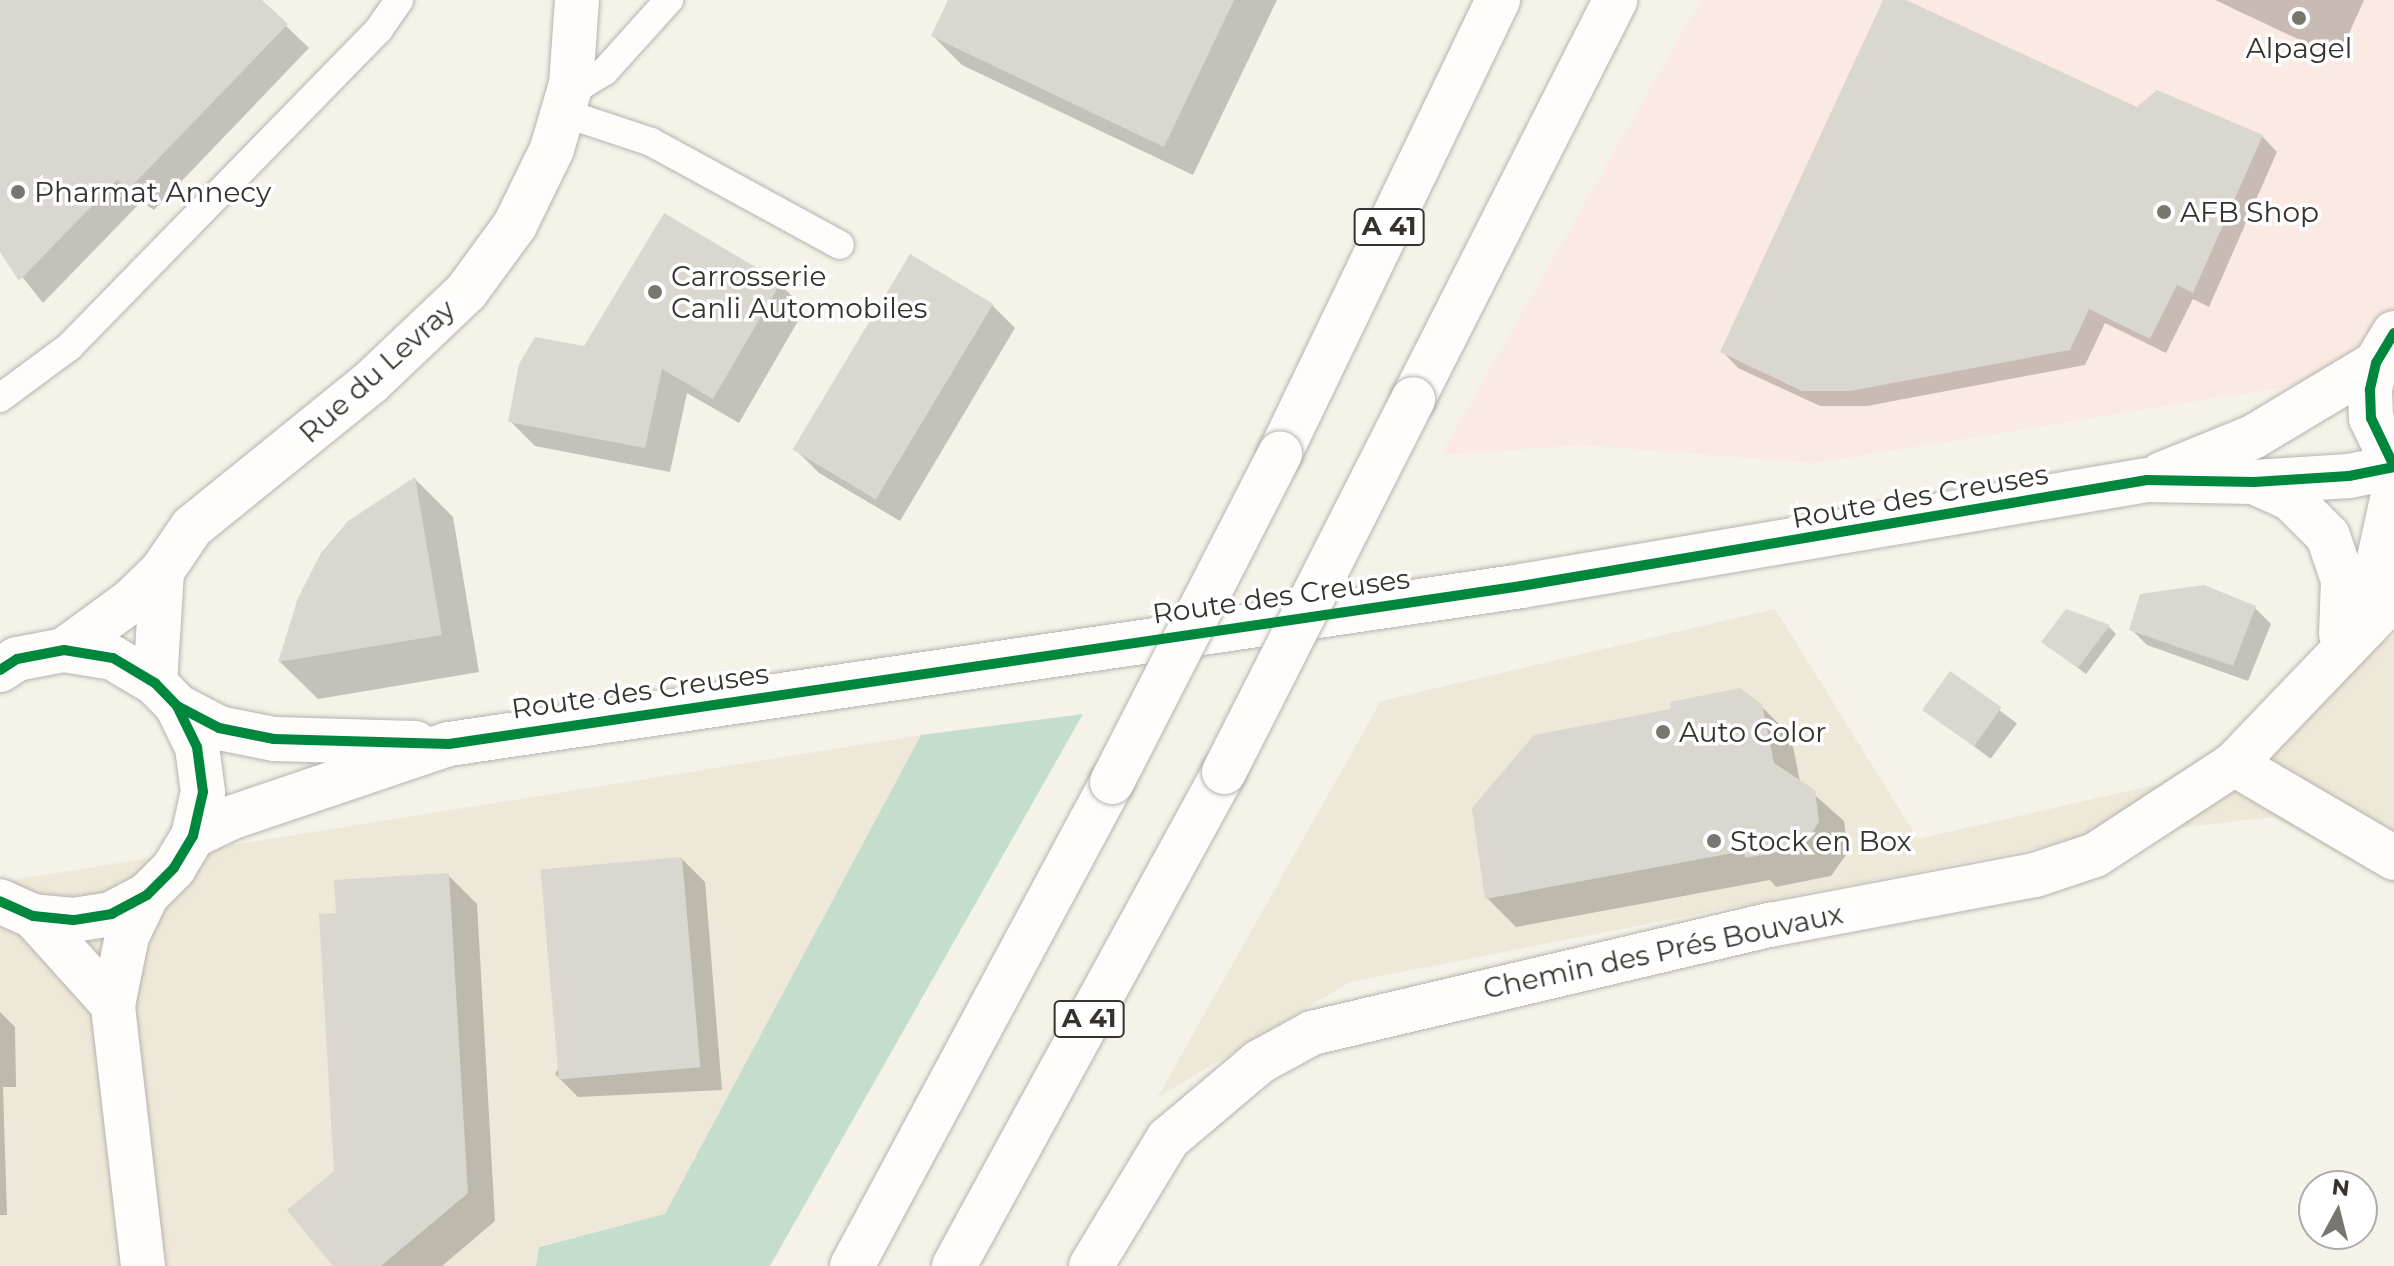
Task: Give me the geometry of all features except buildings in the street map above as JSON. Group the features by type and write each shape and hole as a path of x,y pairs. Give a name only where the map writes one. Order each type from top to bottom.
{"main road":[{"name":"Rue du Levray","path":"64,650 105,624 162,571 192,527 370,383 466,292 534,191 568,98 577,0"},
{"name":"A 41","path":"852,1266 1112,782 1280,453 1498,0"},
{"name":"A 41","path":"954,1266 1224,772 1615,0"},
{"path":"2385,348 2371,418 2394,467"},
{"name":"Route des Creuses","path":"2147,480 2253,437 2385,348"},
{"name":"Route des Creuses","path":"64,650 113,658 219,728 274,739 449,744 1537,584 2147,480 2254,482 2349,476 2394,467"},
{"name":"Route des Creuses","path":"2254,482 2291,499 2328,536 2343,580 2341,639"},
{"path":"2291,707 2341,639 2375,577 2394,490"},
{"path":"17,909 73,920 112,914 147,895 174,868 193,836 203,792 197,747 166,694 162,571"},
{"path":"2291,707 2394,597"},
{"path":"6,660 64,650"},
{"name":"Chemin des Prés Bouvaux","path":"1091,1266 1168,1139 1259,1062 1312,1033 1770,925 2035,875 2095,855 2129,838 2234,764 2291,707"},
{"name":"Route des Creuses","path":"193,836 254,809 449,744"},
{"path":"2234,764 2394,858"},
{"path":"143,1266 113,1005 127,936 147,895"},
{"path":"17,909 113,1005"}],"lane":[{"path":"0,398 69,347 379,29 399,0"},
{"path":"669,0 605,71 568,98 840,245"}],"shaded area":[{"path":"1701,0 2394,0 2394,369 1815,463 1580,445 1441,455"},
{"path":"1775,609 1918,839 2159,784 2394,636 2394,884 2273,817 2089,838 1350,982 1157,1098 1381,701"},
{"path":"921,735 665,1215 539,1246 536,1266 0,1266 0,882"}],"green space":[{"path":"1083,714 770,1266 536,1266 539,1247 665,1214 921,735"}],"cycle path":[{"path":"2394,333 2376,363 2370,390 2371,418 2394,466"},
{"path":"177,706 219,728 274,739 449,744 1521,586 2147,480 2254,482 2349,476 2394,467"},
{"path":"0,670 17,659 64,650 113,658 155,683 177,706 197,747 203,792 193,836 174,868 147,895 112,914 73,920 33,916 0,901"}],"place":[{"name":"Alpagel","path":"2299,18"},
{"name":"Pharmat Annecy","path":"18,192"},
{"name":"AFB Shop","path":"2164,212"},
{"name":"Carrosserie Canli Automobiles","path":"655,292"},
{"name":"Auto Color","path":"1663,732"},
{"name":"Stock en Box","path":"1714,841"}]}
